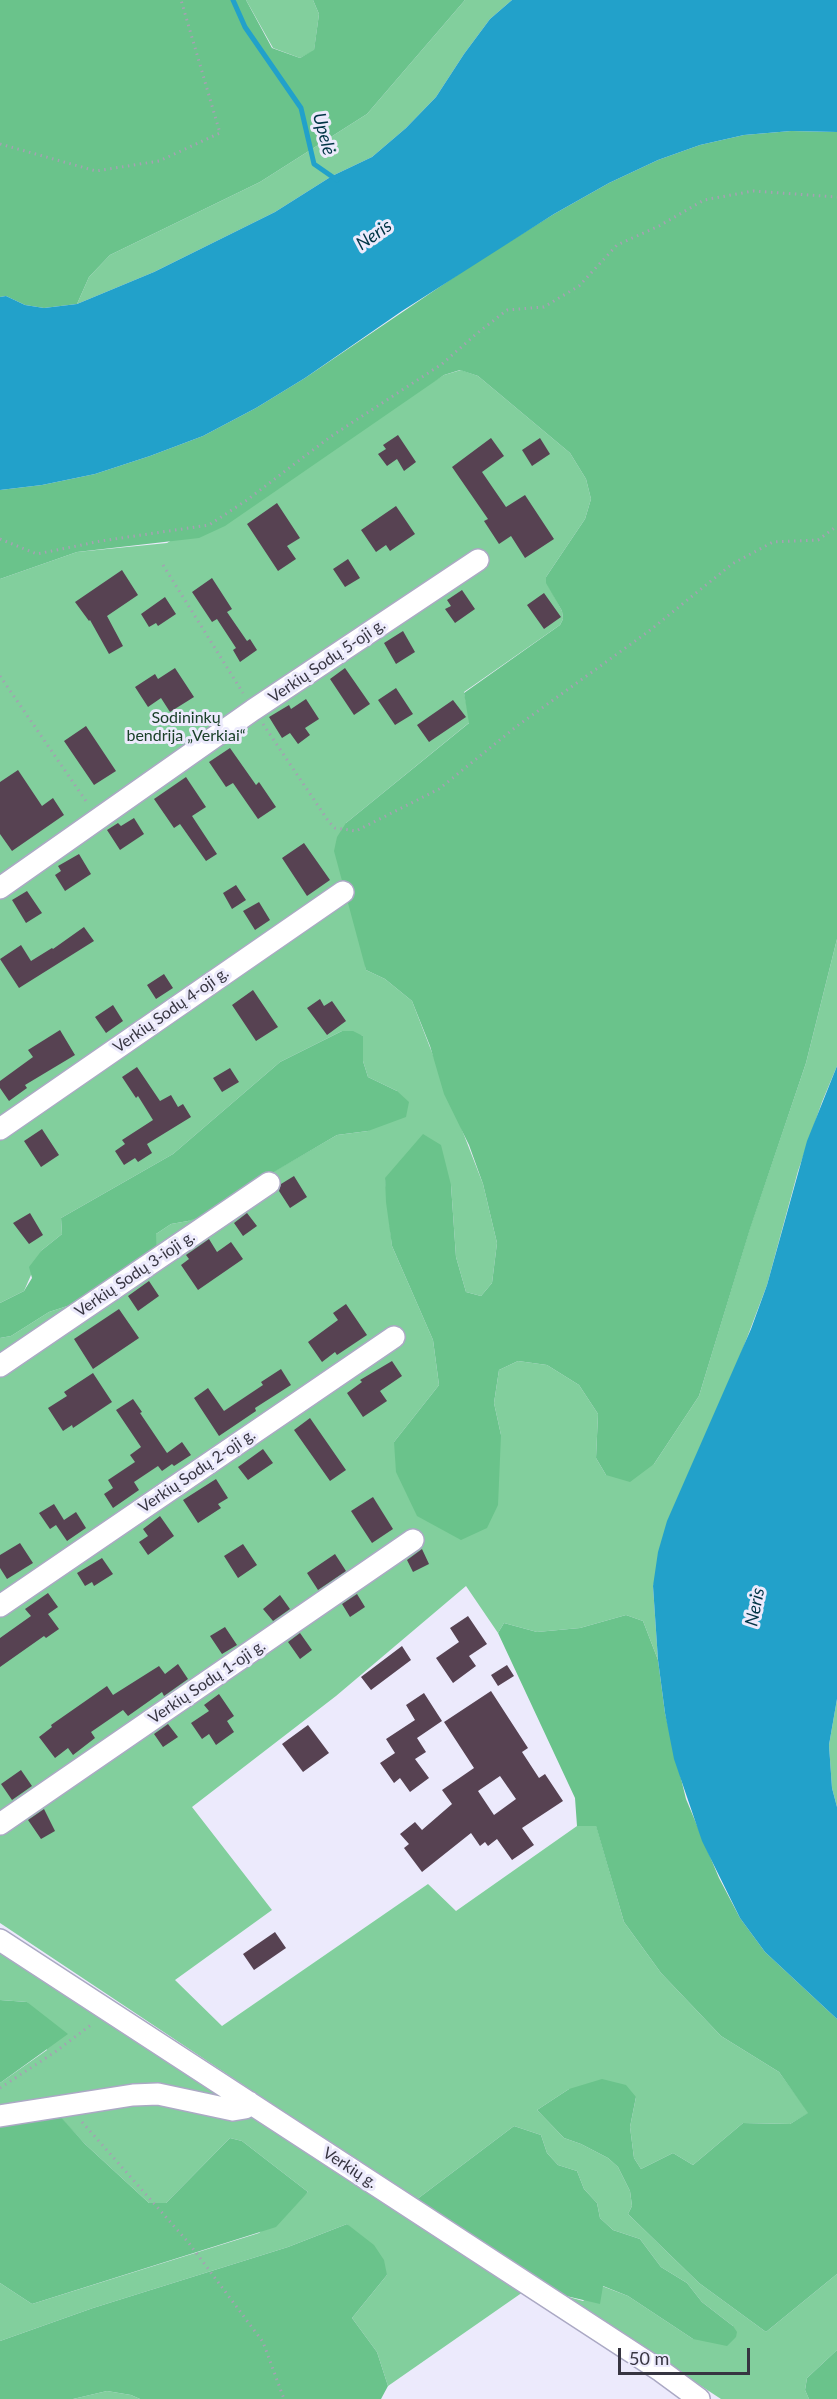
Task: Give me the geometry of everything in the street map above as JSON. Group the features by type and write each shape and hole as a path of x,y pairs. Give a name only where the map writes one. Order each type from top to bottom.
{"street":[{"name":"Verkių Sodų 5-oji g.","path":"0,888 253,710 478,560"},
{"name":"Verkių Sodų 4-oji g.","path":"0,1129 342,892"},
{"name":"Verkių Sodų 3-ioji g.","path":"0,1366 270,1183"},
{"name":"Verkių Sodų 2-oji g.","path":"0,1606 394,1337"},
{"name":"Verkių Sodų 1-oji g.","path":"0,1824 413,1540"},
{"name":"Verkių g.","path":"0,1940 699,2399"},
{"path":"0,2116 158,2094 233,2110 245,2108 249,2102"}],"path":[{"path":"0,144 96,171 159,161 220,133 181,0"},
{"path":"0,538 38,554 100,541 209,525 247,500 330,437 442,364 507,310 544,307 579,286 617,245 659,226 704,200 753,191 837,196"},
{"path":"329,822 335,828 356,831 439,789 517,726 649,632 732,564 773,542 818,540 837,526"},
{"path":"0,676 98,818"},
{"path":"0,2088 85,2031 106,2008"},
{"path":"57,2107 75,2116 95,2134 188,2242 263,2342 284,2399"}],"green space":[{"path":"0,0 246,0 272,48 300,58 314,50 319,14 313,0 465,0 367,114 260,182 110,255 89,277 77,304 44,308 25,305 6,296 0,297"},
{"path":"246,0 313,0 319,14 314,51 300,58 273,48"},
{"path":"465,0 512,0 490,19 436,97 406,128 372,157 332,176 275,212 154,272 77,304 89,277 110,255 260,182 367,114"},
{"path":"791,131 837,132 837,939 806,1063 750,1229 699,1396 654,1464 630,1482 606,1475 596,1458 598,1414 579,1385 547,1365 518,1361 499,1370 494,1403 501,1435 498,1505 487,1528 461,1540 417,1516 396,1472 394,1442 439,1385 433,1340 392,1246 386,1202 385,1178 423,1134 441,1145 451,1185 456,1257 466,1292 481,1296 492,1283 497,1243 483,1184 469,1145 444,1094 430,1046 412,1001 385,979 366,970 334,851 337,837 346,823 469,723 464,693 560,625 563,619 562,611 546,583 546,577 585,519 591,499 586,479 570,453 478,376 460,370 444,375 225,526 199,538 77,552 0,579 0,490 42,485 95,474 203,436 256,408 305,378 475,263 609,183 658,160 700,145 744,135"},
{"name":"Sodininkų bendrija „Verkiai“","path":"461,370 478,376 570,453 586,479 591,499 585,519 546,577 562,611 563,619 560,625 464,692 470,722 346,823 366,970 385,979 412,1001 483,1184 497,1243 492,1283 481,1296 466,1292 456,1257 451,1185 385,1178 392,1246 433,1340 439,1385 394,1442 501,1435 494,1403 499,1370 518,1361 547,1365 579,1385 598,1414 596,1458 606,1475 654,1464 699,1396 750,1228 806,1063 837,939 837,1066 798,1171 767,1285 653,1586 658,1660 643,1621 626,1615 580,1628 537,1632 504,1623 498,1633 466,1586 336,1696 192,1807 272,1910 175,1980 222,2026 428,1884 456,1911 577,1826 596,1825 624,1922 661,1973 721,2036 779,2072 809,2113 790,2124 743,2123 693,2165 673,2153 641,2169 634,2158 630,2127 636,2097 569,2089 537,2110 564,2138 608,2158 618,2167 630,2191 632,2206 628,2214 699,2283 766,2332 837,2274 837,2350 807,2378 805,2390 809,2399 721,2399 562,2295 583,2301 602,2286 628,2296 693,2339 733,2326 702,2302 687,2283 661,2267 640,2239 613,2230 600,2218 597,2203 584,2189 577,2171 558,2165 547,2153 541,2135 514,2126 416,2200 0,1923 0,1338 11,1336 49,1312 122,1288 156,1234 171,1224 188,1221 337,1135 368,1131 397,1091 368,1077 363,1061 363,1036 342,1031 280,1062 173,1154 61,1218 62,1234 42,1250 24,1291 0,1303 0,579 77,552 167,543 444,375"},
{"path":"342,1031 353,1031 363,1036 363,1061 368,1077 397,1091 409,1102 406,1117 368,1131 337,1135 267,1176 214,1212 171,1224 156,1234 157,1262 122,1288 49,1312 11,1336 0,1338 0,1303 24,1291 32,1278 29,1267 42,1250 62,1234 61,1218 173,1154 280,1062"},
{"path":"626,1615 643,1621 658,1660 665,1713 686,1799 719,1878 740,1918 765,1952 837,2019 837,2274 766,2332 699,2283 628,2214 632,2206 630,2191 618,2167 608,2158 564,2138 537,2110 569,2089 602,2079 626,2085 636,2097 630,2127 634,2158 641,2169 673,2153 693,2165 743,2123 790,2124 808,2113 779,2072 721,2036 661,1973 624,1922 596,1826 577,1826 575,1798 498,1633 504,1623 537,1632 580,1628"},
{"path":"837,1699 837,1807 832,1788 829,1745"},
{"path":"0,1952 523,2292 388,2386 377,2352 352,2318 387,2275 347,2224 288,2247 93,2308 0,2341 0,2283 32,2304 259,2233 308,2192 242,2141 230,2138 166,2203 149,2203 85,2144 59,2116 0,2123 0,2083 47,2050 27,2002 0,2000"},
{"path":"0,2000 27,2002 68,2034 0,2083"},
{"path":"59,2115 85,2144 149,2203 166,2203 230,2138 242,2141 308,2192 276,2227 32,2304 0,2283 0,2123"},
{"path":"514,2126 541,2135 547,2153 558,2165 577,2171 584,2189 597,2203 600,2218 613,2230 640,2239 661,2267 687,2283 702,2302 733,2326 737,2332 736,2337 727,2346 693,2339 628,2296 603,2286 600,2304 562,2295 416,2200"},
{"path":"347,2224 374,2245 384,2260 387,2275 352,2318 377,2352 388,2386 381,2399 140,2399 107,2391 73,2399 0,2399 0,2341 93,2308 288,2247"},
{"path":"837,2350 837,2399 809,2399 805,2390 807,2378"},
{"path":"107,2391 140,2399 73,2399"}],"water":[{"name":"Neris","path":"512,0 837,0 837,132 791,131 744,135 700,145 658,160 609,183 554,214 402,311 305,378 256,408 203,436 95,474 42,485 0,490 0,297 6,296 25,305 44,308 77,304 154,272 275,212 332,176 372,157 406,128 436,97 490,19"},
{"name":"Neris","path":"837,1066 837,1699 829,1745 832,1788 837,1807 837,2019 765,1952 740,1918 702,1841 674,1759 665,1713 658,1660 653,1586 658,1552 667,1521 751,1329 767,1285 807,1141"}],"building":[{"path":"398,435 416,462 404,471 397,459 387,466 378,454 386,449 383,445"},
{"path":"491,438 504,456 482,472 506,507 525,495 554,539 525,558 511,536 499,544 484,521 488,519 452,467"},
{"path":"540,438 550,454 532,466 522,450"},
{"path":"277,503 300,538 287,546 296,559 278,571 247,524"},
{"path":"396,506 415,534 390,551 386,545 376,552 361,530"},
{"path":"348,559 360,578 345,587 333,569"},
{"path":"122,570 138,595 107,616 123,646 109,654 90,620 75,602"},
{"path":"212,578 232,609 227,612 247,641 250,639 257,650 240,662 233,650 236,648 217,619 212,622 192,592"},
{"path":"462,590 475,609 455,623 445,609 451,606 447,600"},
{"path":"544,593 561,617 544,629 527,605"},
{"path":"165,597 176,614 158,626 156,623 149,627 141,614"},
{"path":"403,631 415,652 396,664 384,643"},
{"path":"175,668 194,697 170,712 161,698 148,707 135,687 155,674 158,679"},
{"path":"345,668 370,704 354,715 330,679"},
{"path":"396,688 413,714 395,725 378,700"},
{"path":"306,699 319,719 305,728 310,735 298,744 290,733 282,738 269,717 289,705 291,709"},
{"path":"453,700 466,717 429,742 417,725"},
{"path":"86,726 116,771 94,785 64,741"},
{"path":"230,748 256,785 259,782 276,807 258,819 233,783 226,787 209,762"},
{"path":"18,770 42,806 53,798 64,815 12,851 0,834 0,782"},
{"path":"186,777 206,807 192,816 217,854 206,861 180,824 174,828 154,799"},
{"path":"134,818 144,834 120,850 107,830 118,823 121,826"},
{"path":"304,843 330,880 307,896 282,858"},
{"path":"79,854 91,874 65,891 55,875 61,871 58,866"},
{"path":"236,885 246,900 232,909 223,893"},
{"path":"27,891 42,913 26,923 12,900"},
{"path":"259,902 270,920 255,930 243,911"},
{"path":"84,927 94,941 19,988 0,959 21,945 31,961"},
{"path":"164,974 173,988 156,999 147,985"},
{"path":"253,990 278,1027 256,1041 232,1005"},
{"path":"320,999 324,1006 332,1001 346,1021 327,1035 307,1008"},
{"path":"113,1005 123,1021 106,1033 95,1017"},
{"path":"60,1030 75,1055 25,1085 27,1088 9,1101 0,1088 0,1081 33,1057 28,1050"},
{"path":"137,1067 160,1101 171,1095 178,1107 183,1104 191,1117 147,1144 152,1153 138,1162 135,1158 124,1165 115,1151 125,1144 122,1140 153,1120 138,1096 136,1098 122,1077"},
{"path":"230,1068 239,1082 222,1092 213,1078"},
{"path":"42,1129 59,1155 41,1167 24,1141"},
{"path":"294,1176 307,1197 290,1208 279,1191 281,1184"},
{"path":"30,1213 43,1235 29,1244 13,1223"},
{"path":"247,1213 257,1226 243,1236 234,1223"},
{"path":"209,1239 217,1252 231,1242 243,1259 198,1290 181,1265 189,1259 186,1255"},
{"path":"149,1281 159,1296 138,1311 128,1296"},
{"path":"346,1304 367,1335 337,1355 335,1352 322,1362 308,1342 338,1320 333,1313"},
{"path":"119,1309 139,1338 93,1369 74,1339"},
{"path":"392,1361 402,1376 380,1391 387,1401 363,1417 347,1393 362,1382 360,1380"},
{"path":"281,1369 291,1385 255,1408 256,1411 219,1436 194,1398 208,1388 224,1411 263,1385 261,1382"},
{"path":"93,1373 112,1402 73,1428 72,1425 63,1431 48,1408 67,1396 64,1392"},
{"path":"133,1399 167,1453 182,1442 191,1455 162,1471 158,1466 134,1482 139,1490 113,1508 104,1494 113,1488 108,1480 135,1462 130,1455 141,1447 116,1410"},
{"path":"310,1418 346,1470 330,1481 294,1430"},
{"path":"263,1449 273,1463 248,1480 238,1467"},
{"path":"216,1479 228,1498 218,1504 221,1508 198,1523 183,1500"},
{"path":"373,1497 393,1529 372,1543 351,1511"},
{"path":"54,1504 64,1520 76,1512 86,1528 67,1541 56,1525 50,1529 39,1513"},
{"path":"160,1516 174,1536 148,1555 139,1542 148,1536 143,1529"},
{"path":"20,1543 33,1563 7,1579 0,1568 0,1555"},
{"path":"243,1544 257,1565 238,1578 224,1556"},
{"path":"422,1549 429,1564 413,1572 407,1560"},
{"path":"335,1554 346,1571 318,1590 307,1573"},
{"path":"102,1558 113,1574 94,1586 92,1582 85,1586 77,1573"},
{"path":"48,1593 58,1607 48,1614 59,1629 46,1638 44,1636 0,1667 0,1638 31,1616 25,1609"},
{"path":"357,1594 365,1607 350,1617 342,1604"},
{"path":"280,1595 290,1609 273,1621 263,1609"},
{"path":"468,1616 487,1644 469,1656 476,1666 453,1683 436,1658 459,1642 450,1628"},
{"path":"225,1627 237,1645 222,1654 210,1636"},
{"path":"300,1633 312,1650 300,1659 288,1642"},
{"path":"402,1646 411,1660 371,1690 361,1677"},
{"path":"178,1664 188,1679 164,1696 162,1692 128,1716 123,1710 91,1732 95,1738 73,1755 68,1748 55,1758 39,1737 52,1727 51,1725 107,1686 113,1695 159,1666 165,1674"},
{"path":"507,1665 514,1676 498,1686 491,1675"},
{"path":"491,1691 528,1748 522,1752 539,1778 545,1774 563,1801 522,1828 534,1845 512,1860 497,1839 488,1846 485,1842 480,1846 471,1833 422,1872 404,1848 409,1844 400,1834 415,1822 422,1830 452,1804 442,1790 474,1768 444,1722","holes":["500,1776 516,1799 494,1815 478,1791"]},
{"path":"424,1693 442,1721 417,1738 426,1752 415,1759 429,1778 410,1792 400,1778 394,1783 380,1763 395,1753 386,1739 415,1720 406,1705"},
{"path":"219,1694 234,1716 227,1721 234,1732 216,1745 209,1734 202,1739 191,1723 209,1711 204,1705"},
{"path":"168,1724 178,1737 163,1747 154,1734"},
{"path":"308,1725 329,1753 303,1772 282,1744"},
{"path":"21,1770 32,1786 12,1800 1,1784"},
{"path":"44,1809 55,1831 41,1839 28,1820"},
{"path":"275,1932 286,1948 254,1970 243,1954"}],"waterway":[{"name":"Upelė","path":"233,0 245,27 301,108 314,164 337,180"}]}
